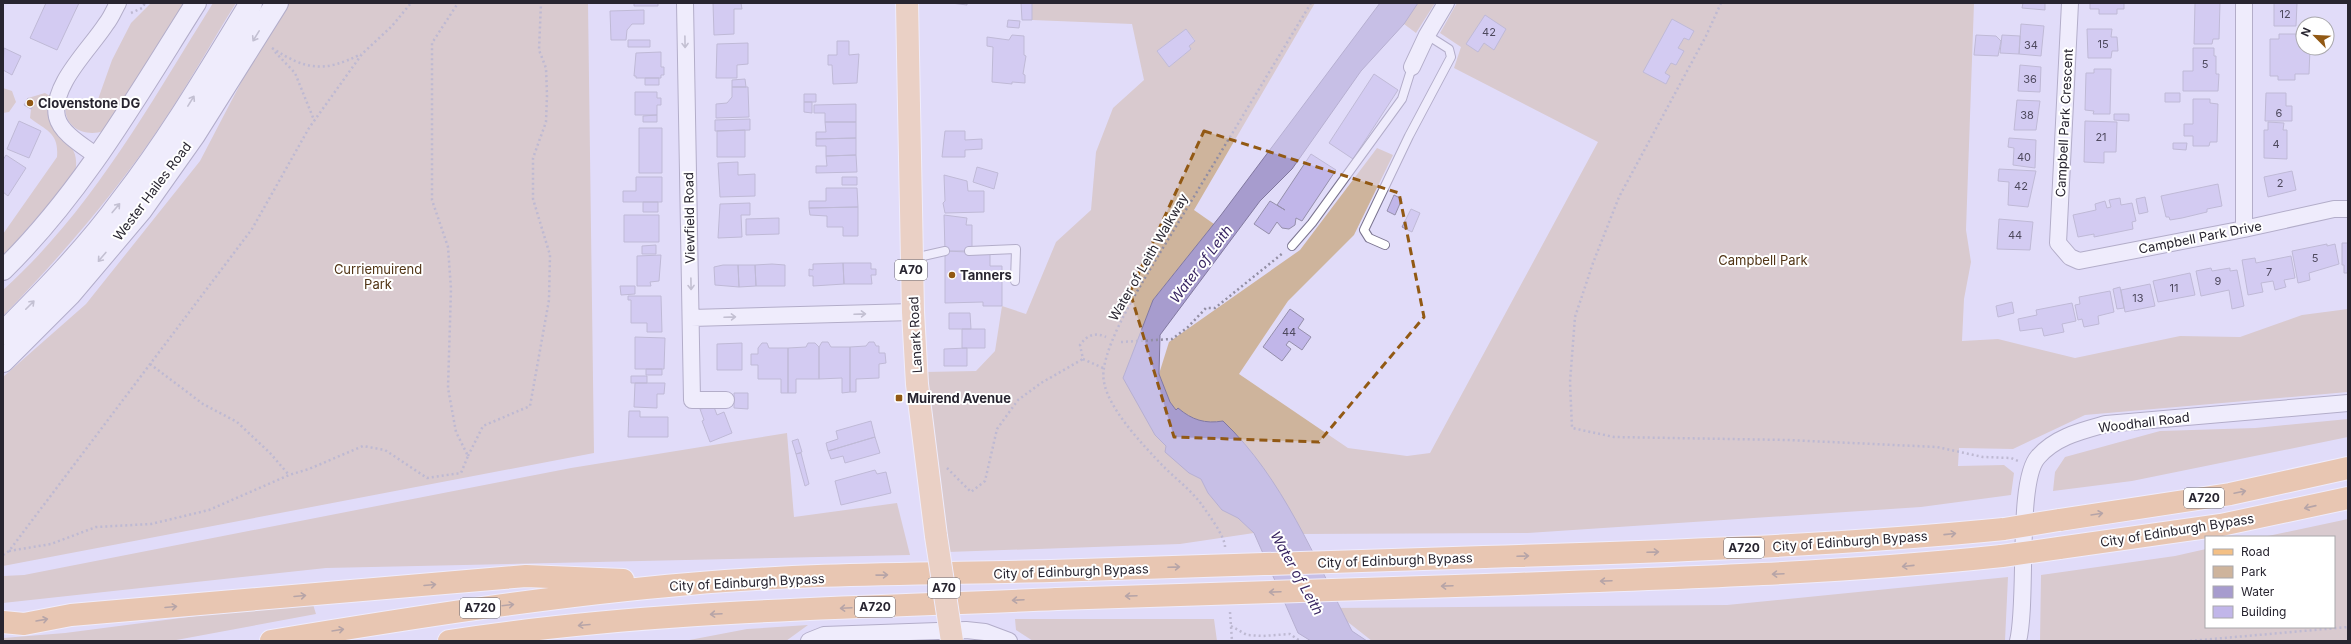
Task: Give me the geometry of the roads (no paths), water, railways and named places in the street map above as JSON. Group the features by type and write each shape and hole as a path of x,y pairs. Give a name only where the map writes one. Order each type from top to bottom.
{"highway":[{"name":"City of Edinburgh Bypass","path":"272,641 450,612 689,584 784,578 1051,572 1697,550 1899,539 2004,529 2230,494 2348,468"},
{"name":"City of Edinburgh Bypass","path":"449,641 497,634 692,615 1057,599 1794,573 1901,567 2002,556 2221,525 2348,498"},
{"path":"3,622 24,624 71,615 526,576 689,584"},
{"path":"584,641 692,615"}],"main road":[{"name":"Wester Hailes Road","path":"3,333 53,282 122,201 177,124 251,3"},
{"name":"Wester Hailes Road","path":"3,360 70,294 141,210 194,135 277,3"},
{"name":"Lanark Road","path":"907,3 911,258 917,384 936,536 952,641"}],"street":[{"path":"98,157 68,133 57,118 56,101 67,77 107,24 118,3"},
{"path":"3,270 30,244 64,204 98,157 196,3"},
{"name":"Viewfield Road","path":"684,3 692,318 692,400 726,400"},
{"path":"1412,67 1427,35 1446,3"},
{"name":"Campbell Park Crescent","path":"2058,243 2070,3"},
{"path":"2244,3 2244,230"},
{"name":"Campbell Park Drive","path":"2058,243 2070,257 2080,261 2244,230 2334,209 2348,209"},
{"path":"692,318 913,312"},
{"name":"Woodhall Road","path":"2018,641 2027,494 2031,468 2038,457 2054,444 2074,432 2106,424 2348,404"},
{"path":"809,641 831,635 966,630 985,632 1009,641"}],"lane":[{"path":"1385,245 1369,238 1364,230 1409,136 1450,57 1449,49 1427,35"},
{"path":"1292,246 1312,223 1402,99 1412,67"},
{"path":"969,251 1016,249 1015,282"},
{"path":"911,258 945,251"}],"water":[{"name":"Water of Leith","path":"1380,3 1418,3 1404,24 1361,71 1292,169 1260,201 1160,335 1159,374 1170,402 1176,410 1178,408 1188,416 1199,420 1210,422 1223,421 1244,443 1263,468 1296,520 1352,631 1367,641 1311,641 1298,633 1254,533 1238,518 1222,510 1208,493 1201,479 1189,473 1165,452 1166,446 1155,435 1123,378 1153,300 1221,215"}],"place":[{"name":"Clovenstone DG","path":"30,103"},
{"name":"Tanners","path":"952,275"},
{"name":"Muirend Avenue","path":"899,398"}],"park label":[{"name":"Campbell Park","path":"1763,260"},
{"name":"Curriemuirend Park","path":"378,276"}]}
